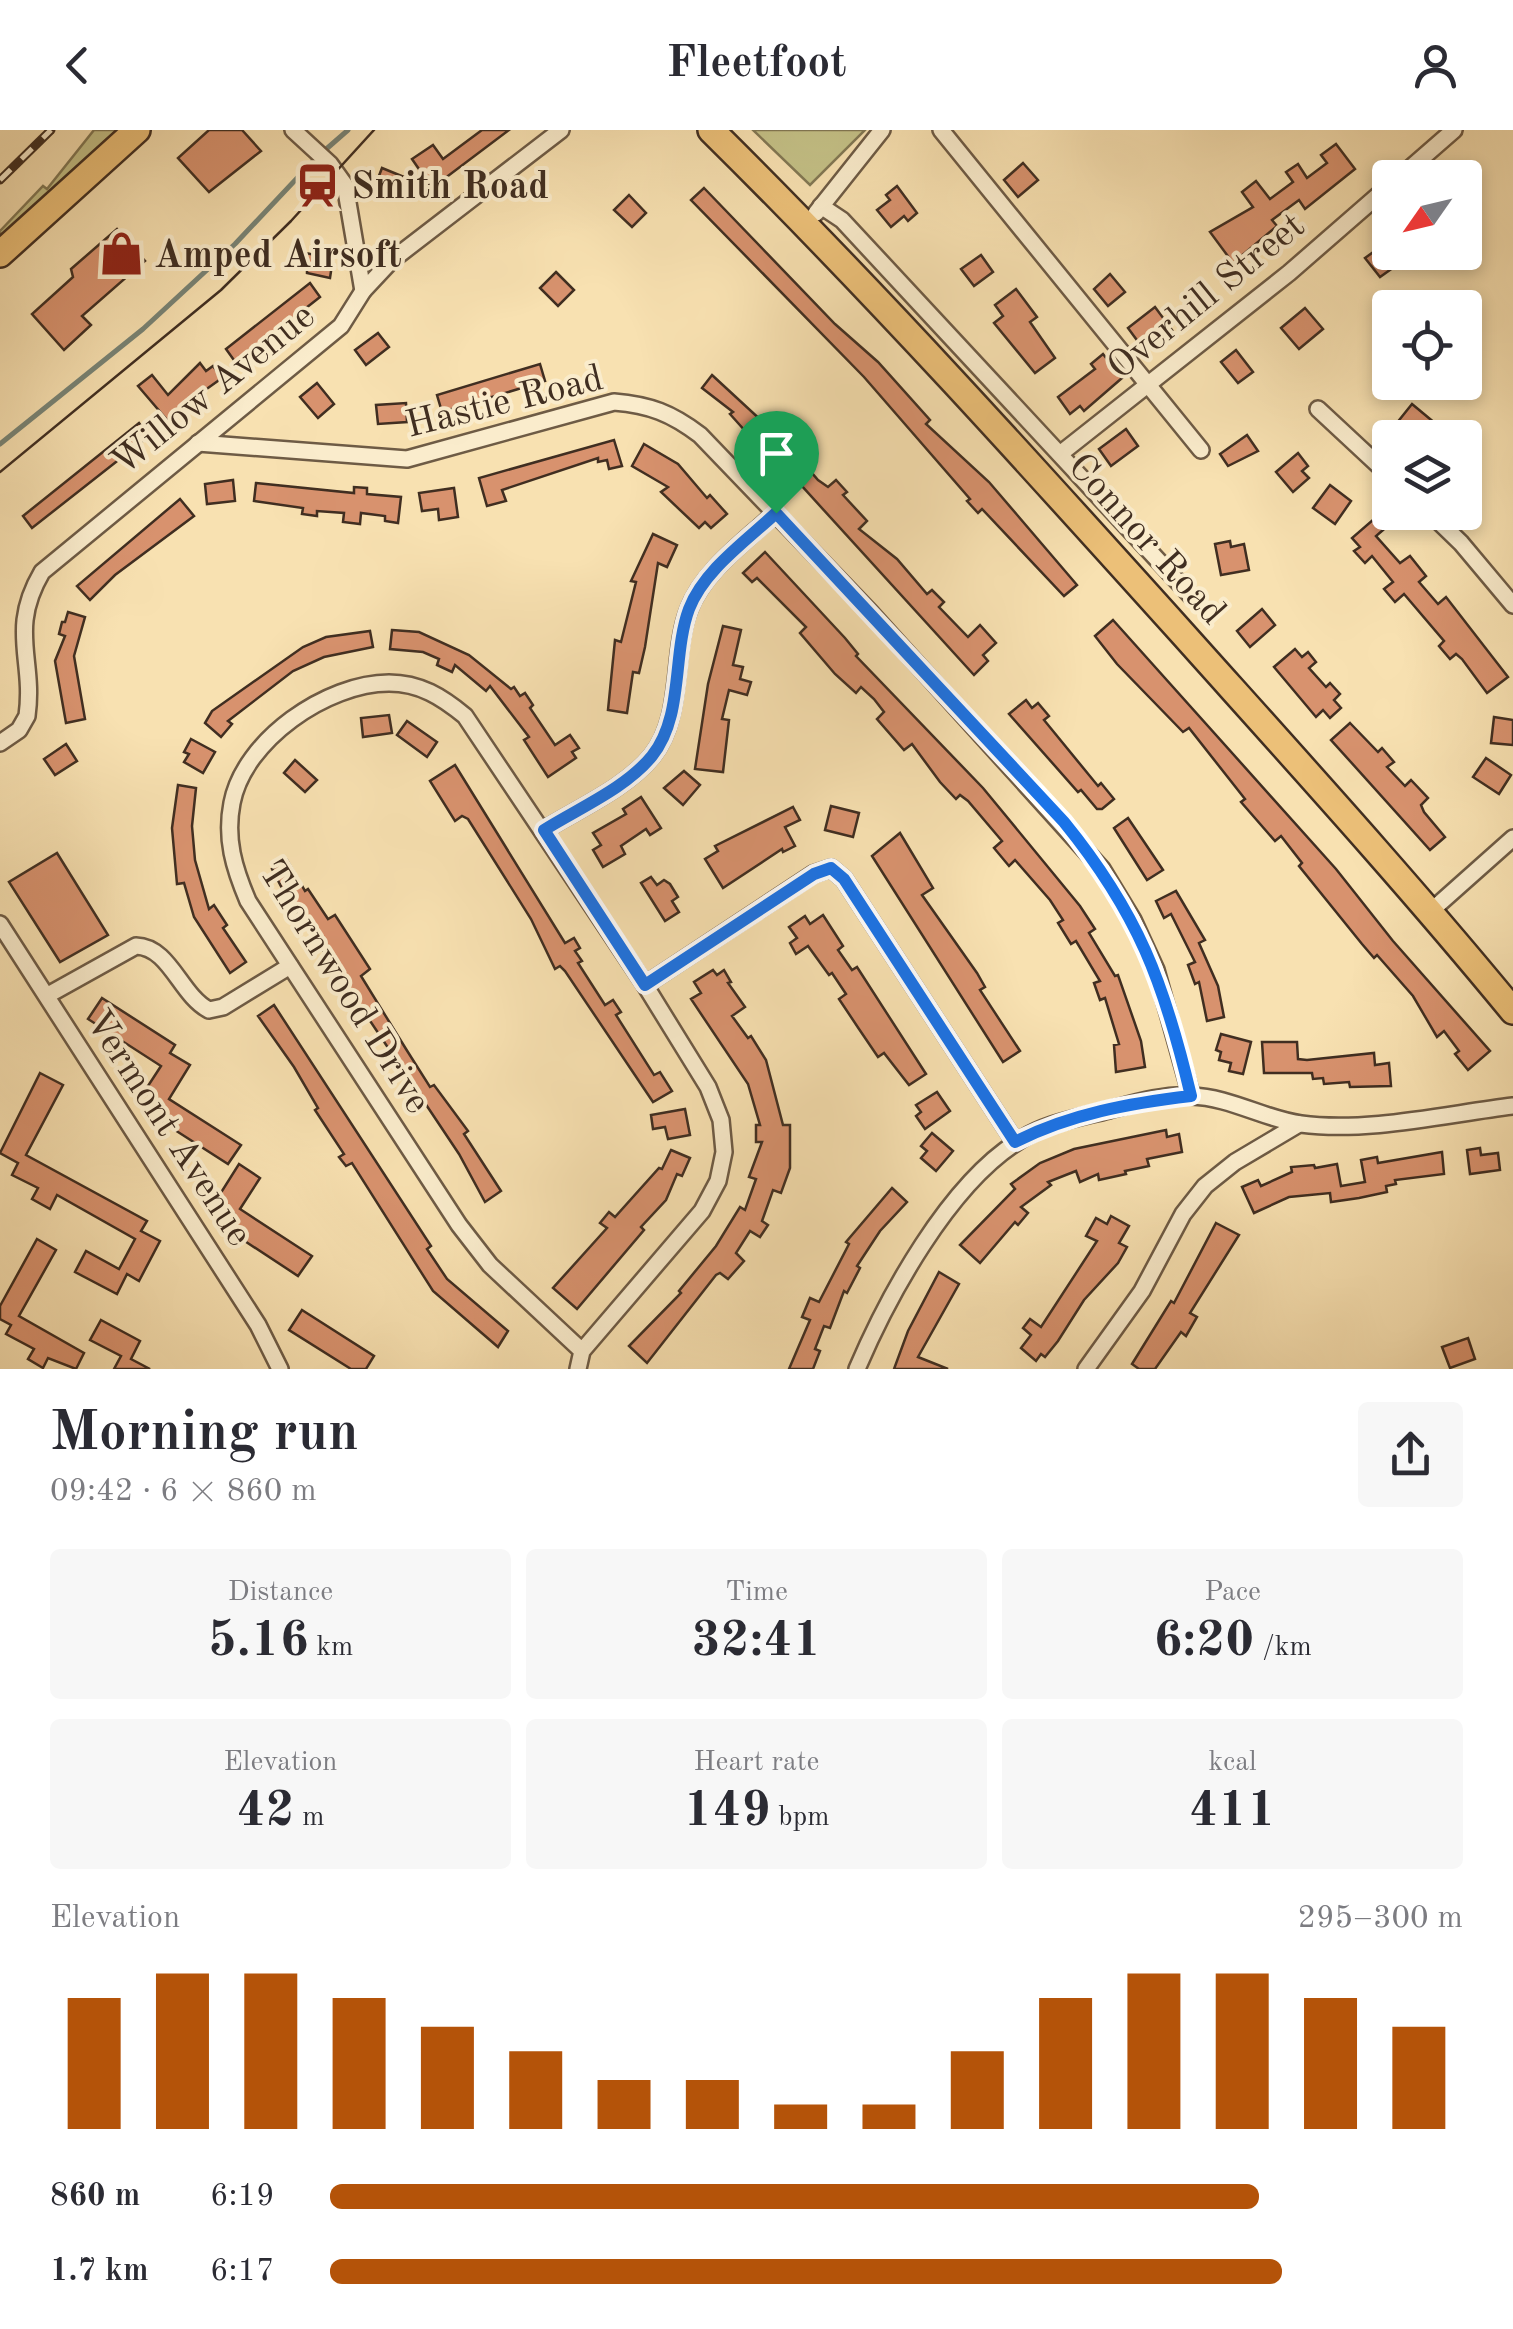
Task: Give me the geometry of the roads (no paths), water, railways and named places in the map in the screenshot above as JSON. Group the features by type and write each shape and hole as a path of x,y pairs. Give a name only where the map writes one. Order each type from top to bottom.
{"main road":[{"path":"0,254 137,130"},
{"name":"Connor Road","path":"711,130 814,215 1031,465 1431,911 1513,1011"}],"street":[{"path":"293,130 318,152 345,186 363,290"},
{"name":"Willow Avenue","path":"0,743 19,730 27,716 24,617 29,594 42,572 341,326 363,290 392,260 562,130"},
{"path":"882,130 814,215 842,220 1194,598"},
{"path":"940,130 1201,450"},
{"path":"1420,160 1454,130"},
{"name":"Overhill Street","path":"1060,454 1289,273 1372,201"},
{"name":"Hastie Road","path":"198,443 406,460 614,402 646,404 671,413 700,435 776,513 1051,808 1102,869 1133,920 1156,970 1191,1096"},
{"path":"1318,409 1372,459"},
{"path":"544,830 632,775 651,757 662,741 670,715 688,612 700,585 776,513"},
{"path":"1448,530 1513,605"},
{"name":"Thornwood Drive","path":"578,1369 582,1351 702,1212 718,1181 724,1152 721,1120 708,1087 645,985 466,716 444,698 418,686 361,686 334,696 273,737 254,756 232,799 228,830 233,866 248,901 459,1226 490,1264 582,1351"},
{"path":"1431,911 1513,838"},
{"path":"645,985 814,874 831,868 844,879 1015,1142"},
{"name":"Vermont Avenue","path":"0,924 258,1325 280,1369"},
{"path":"48,995 136,946 155,951 197,1003 208,1010 223,1008 290,966"},
{"path":"857,1369 901,1276 936,1226 989,1164 1015,1142 1045,1126 1138,1102 1191,1096 1231,1103 1299,1124 1346,1126 1510,1104"},
{"path":"1086,1369 1142,1291 1183,1214 1205,1186 1235,1162 1299,1124"}],"waterway":[{"path":"324,151 348,130"},
{"path":"0,444 143,329 235,244 316,158"}],"tram line":[{"path":"0,472 221,290 374,130"}],"railway":[{"path":"0,180 51,130"}],"place":[{"name":"Smith Road","path":"318,185"},
{"name":"Amped Airsoft","path":"121,254"}]}
